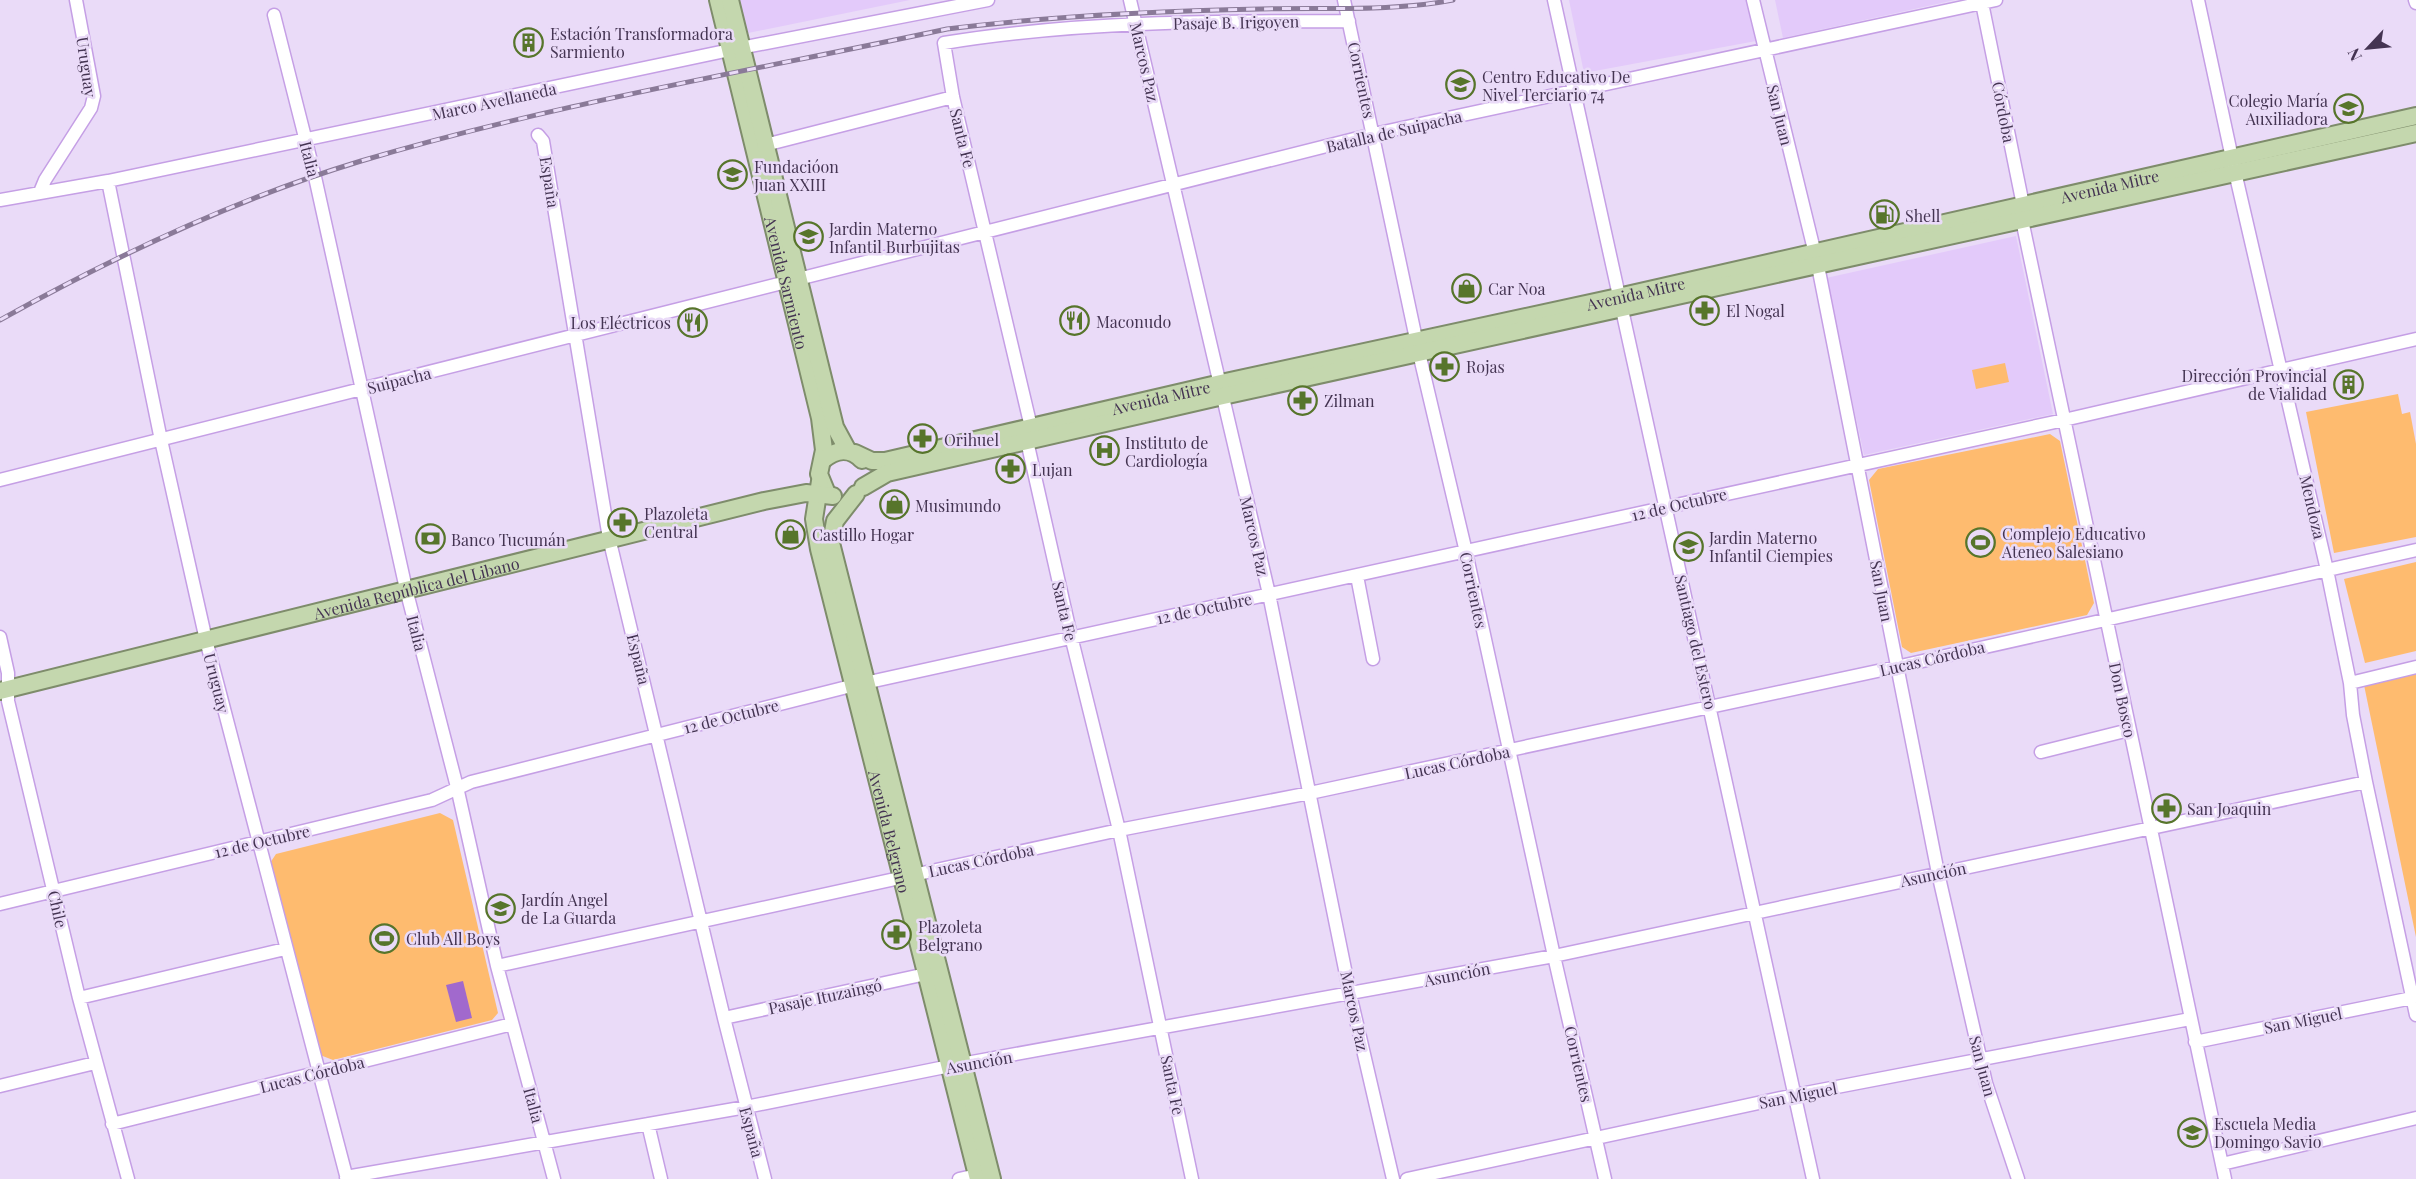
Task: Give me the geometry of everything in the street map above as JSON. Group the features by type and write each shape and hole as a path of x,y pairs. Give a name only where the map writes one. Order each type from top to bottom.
{"main road":[{"name":"Avenida Sarmiento","path":"718,0 765,145 822,427 823,460"},
{"name":"Avenida Sarmiento","path":"730,0 736,50 792,282 835,427 851,452"},
{"name":"Avenida Mitre","path":"851,452 872,461 885,462 1029,434 2233,165 2416,116"},
{"name":"Avenida Mitre","path":"2233,165 2416,133"},
{"name":"Avenida Mitre","path":"860,491 887,473 1029,434"},
{"path":"834,452 851,452 861,458 867,472 860,491 840,498 824,490 823,460 834,452"},
{"name":"Avenida República del Libano","path":"4,690 609,538 792,495 824,490"},
{"name":"Avenida Belgrano","path":"824,490 814,519 819,549 858,684 908,875 982,1178"},
{"name":"Avenida Belgrano","path":"858,684 831,543 836,521 860,491"},
{"path":"792,495 806,503 814,519"},
{"name":"Avenida Belgrano","path":"908,875 926,975 956,1066"}],"street":[{"name":"Uruguay","path":"40,192 45,180 91,108 94,96 76,0"},
{"name":"Marco Avellaneda","path":"0,200 108,182 736,50 988,0"},
{"name":"Marcos Paz","path":"1130,0 1269,594 1350,994 1393,1179"},
{"name":"Corrientes","path":"1344,0 1418,347 1467,552 1508,751 1605,1179"},
{"name":"Santiago del Estero","path":"1554,0 1813,1179"},
{"name":"San Juan","path":"1753,0 1763,50 1816,259 1938,873 1981,1061 2018,1179"},
{"name":"Batalla de Suipacha","path":"792,282 1374,134 1996,0"},
{"name":"Mendoza","path":"2198,0 2233,165 2327,570 2350,683 2353,715 2366,782 2416,1015"},
{"name":"Córdoba","path":"1982,3 2023,213"},
{"name":"Italia","path":"274,15 306,141 406,589 457,788 497,966 554,1179"},
{"name":"Pasaje B. Irigoyen","path":"945,43 1032,30 1136,24 1349,21"},
{"name":"Santa Fe","path":"945,43 953,97 986,234 1071,636 1119,830 1192,1179"},
{"path":"765,145 953,97"},
{"name":"España","path":"538,135 543,141 609,538 723,1018 765,1179"},
{"name":"Uruguay","path":"108,182 161,440 206,640 317,1072 347,1178"},
{"name":"Don Bosco","path":"2023,213 2064,420 2225,1179"},
{"name":"Suipacha","path":"0,480 574,334 792,282"},
{"name":"12 de Octubre","path":"0,904 432,800 457,788 858,684 2064,420 2416,339"},
{"name":"Lucas Córdoba","path":"497,966 908,875 1119,830 1310,793 1896,667 2416,550"},
{"path":"1357,576 1373,658"},
{"name":"Chile","path":"0,637 8,673 4,690 95,1063 128,1179"},
{"path":"2350,683 2416,667"},
{"path":"2041,752 2129,730"},
{"name":"Asunción","path":"347,1178 746,1107 1554,956 2366,782"},
{"path":"79,998 285,949"},
{"name":"Pasaje Ituzaingó","path":"723,1018 926,975"},
{"name":"San Miguel","path":"2195,1042 2412,998"},
{"name":"San Miguel","path":"1407,1179 1795,1095 2190,1019"},
{"name":"Lucas Córdoba","path":"112,1124 512,1024"},
{"path":"0,1086 95,1063"},
{"path":"2222,1164 2416,1118"},
{"path":"648,1124 662,1179"},
{"path":"959,1179 982,1178"}],"shaded area":[{"path":"740,0 910,0 748,33"},
{"path":"1569,0 1747,0 1756,41 1584,73"},
{"path":"1775,0 1955,0 1783,38"},
{"path":"2016,236 2053,414 1864,455 1826,278"},
{"path":"2005,363 2009,382 1976,389 1972,370"},
{"path":"2398,394 2402,414 2410,412 2416,444 2416,537 2334,553 2306,412"},
{"name":"Complejo Educativo Ateneo Salesiano","path":"2050,434 2060,441 2094,603 2087,615 1911,653 1902,647 1869,480 1878,469"},
{"path":"2416,562 2416,651 2365,663 2344,579"},
{"path":"2416,673 2416,937 2364,685"},
{"name":"Club All Boys","path":"440,813 453,820 498,1013 492,1020 333,1060 320,1055 270,863 276,854"},
{"path":"463,981 472,1018 456,1022 446,985"}],"railway":[{"path":"0,320 43,296 176,231 268,193 361,161 579,105 947,29 1104,15 1222,10 1382,8 1453,0"}],"place":[{"name":"Estación Transformadora Sarmiento","path":"529,42"},
{"name":"Centro Educativo De Nivel Terciario 74","path":"1461,85"},
{"name":"Colegio María Auxiliadora","path":"2349,109"},
{"name":"Fundacióon Juan XXIII","path":"733,175"},
{"name":"Shell","path":"1884,215"},
{"name":"Jardin Materno Infantil Burbujitas","path":"808,237"},
{"name":"Car Noa","path":"1467,288"},
{"name":"El Nogal","path":"1705,310"},
{"name":"Maconudo","path":"1075,321"},
{"name":"Los Eléctricos","path":"692,322"},
{"name":"Rojas","path":"1445,366"},
{"name":"Dirección Provincial de Vialidad","path":"2348,384"},
{"name":"Zilman","path":"1303,400"},
{"name":"Orihuel","path":"923,439"},
{"name":"Instituto de Cardiología","path":"1104,451"},
{"name":"Lujan","path":"1011,469"},
{"name":"Musimundo","path":"894,505"},
{"name":"Plazoleta Central","path":"623,522"},
{"name":"Castillo Hogar","path":"791,534"},
{"name":"Banco Tucumán","path":"430,539"},
{"name":"Complejo Educativo Ateneo Salesiano","path":"1981,542"},
{"name":"Jardin Materno Infantil Ciempies","path":"1688,546"},
{"name":"San Joaquin","path":"2166,808"},
{"name":"Jardín Angel de La Guarda","path":"500,908"},
{"name":"Plazoleta Belgrano","path":"897,935"},
{"name":"Club All Boys","path":"385,938"},
{"name":"Escuela Media Domingo Savio","path":"2193,1132"}]}
